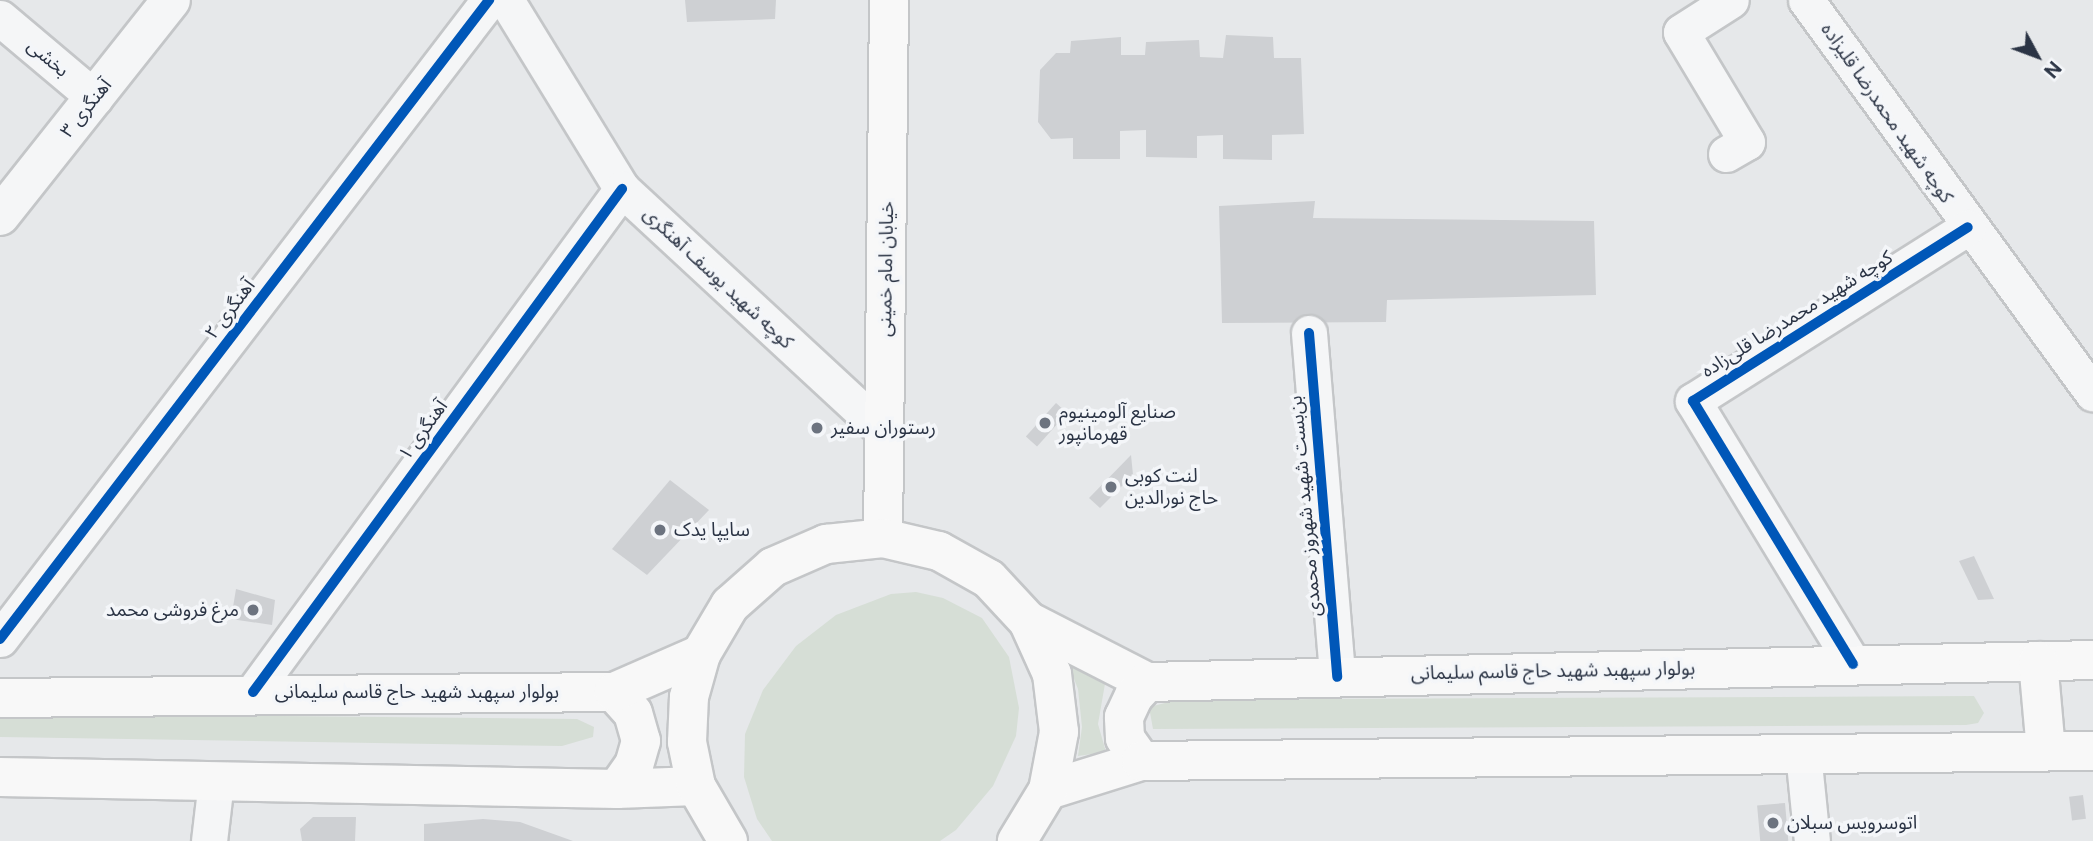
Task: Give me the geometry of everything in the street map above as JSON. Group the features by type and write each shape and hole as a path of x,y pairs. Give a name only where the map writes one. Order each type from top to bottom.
{"main road":[{"name":"خیابان امام خمینی","path":"883,538 889,0"},
{"path":"728,841 696,786 687,731 689,697 701,654 730,605 774,567 826,544 883,538 939,551 989,579 1028,621 1052,674 1059,732 1048,790 1017,841"},
{"name":"بولوار سپهبد شهید حاج قاسم سلیمانی","path":"1028,621 1147,682 2093,660"},
{"name":"بولوار سپهبد شهید حاج قاسم سلیمانی","path":"0,698 253,692 614,692 701,654"},
{"path":"2038,661 2046,751"},
{"path":"1141,761 1125,738 1124,717 1134,696 1147,682"},
{"path":"614,692 633,713 641,741 634,765 617,789"},
{"path":"1048,790 1141,761 2093,751"},
{"path":"0,777 617,789 696,786"}],"street":[{"name":"آهنگری ۳","path":"0,216 171,0"},
{"name":"آهنگری ۲","path":"0,639 489,0"},
{"name":"کوچه شهید یوسف آهنگری","path":"506,0 622,188 884,432"},
{"path":"1727,154 1747,142 1681,32 1731,0"},
{"name":"کوچه شهید محمدرضا قلیزاده","path":"1806,0 1968,227 2093,394"},
{"name":"بخشی","path":"0,18 95,98"},
{"name":"آهنگری ۱","path":"253,692 622,188"},
{"name":"کوچه شهید محمدرضا قلی‌زاده","path":"1853,664 1693,401 1968,227"},
{"name":"بن‌بست شهید شهروز محمدی","path":"1309,333 1336,677"},
{"path":"1804,753 1812,841"},
{"path":"209,841 216,781"}],"shaded area":[{"path":"916,592 943,598 982,618 1009,657 1019,708 1016,736 993,786 956,830 940,841 772,841 757,819 744,777 745,734 763,690 796,646 836,615 891,594"},
{"path":"1069,666 1106,678 1098,724 1106,752 1078,756 1082,727 1078,689"},
{"path":"1974,696 1984,713 1978,723 1966,725 1153,729 1149,707 1169,702 1313,699"},
{"path":"0,713 577,719 594,727 593,737 562,746 0,737"}],"building":[{"path":"685,0 776,0 775,19 687,22"},
{"path":"1226,35 1273,37 1274,58 1301,58 1304,134 1272,135 1272,160 1223,159 1223,135 1197,136 1197,158 1146,157 1146,130 1120,131 1120,159 1073,159 1073,138 1051,139 1038,122 1040,70 1056,53 1070,53 1071,41 1121,37 1121,55 1145,55 1146,42 1199,40 1200,57 1223,58"},
{"path":"1315,201 1313,218 1594,221 1596,295 1387,300 1386,322 1222,323 1219,206"},
{"name":"صنایع آلومینیوم قهرمانپور","path":"1056,403 1067,413 1037,446 1026,436"},
{"name":"لنت کوبی حاج نورالدین","path":"1131,455 1133,475 1100,508 1089,498"},
{"name":"سایپا یدک","path":"670,480 709,510 647,575 612,549"},
{"path":"1974,556 1994,599 1978,600 1959,561"},
{"name":"مرغ فروشی محمد","path":"236,589 275,600 272,625 231,619"},
{"path":"2083,795 2086,819 2072,821 2069,797"},
{"name":"اتوسرویس سبلان","path":"1785,803 1788,841 1760,841 1757,805"},
{"path":"313,817 356,817 355,841 302,841 300,829"},
{"path":"483,819 520,822 573,841 424,841 424,824"}],"cycle path":[{"path":"0,639 489,0"},
{"path":"253,692 622,189"},
{"path":"1853,664 1693,401 1968,227"},
{"path":"1309,333 1337,677"}],"place":[{"name":"صنایع آلومینیوم قهرمانپور","path":"1045,423"},
{"name":"رستوران سفیر","path":"817,428"},
{"name":"لنت کوبی حاج نورالدین","path":"1111,487"},
{"name":"سایپا یدک","path":"660,530"},
{"name":"مرغ فروشی محمد","path":"253,610"},
{"name":"اتوسرویس سبلان","path":"1773,823"}]}
